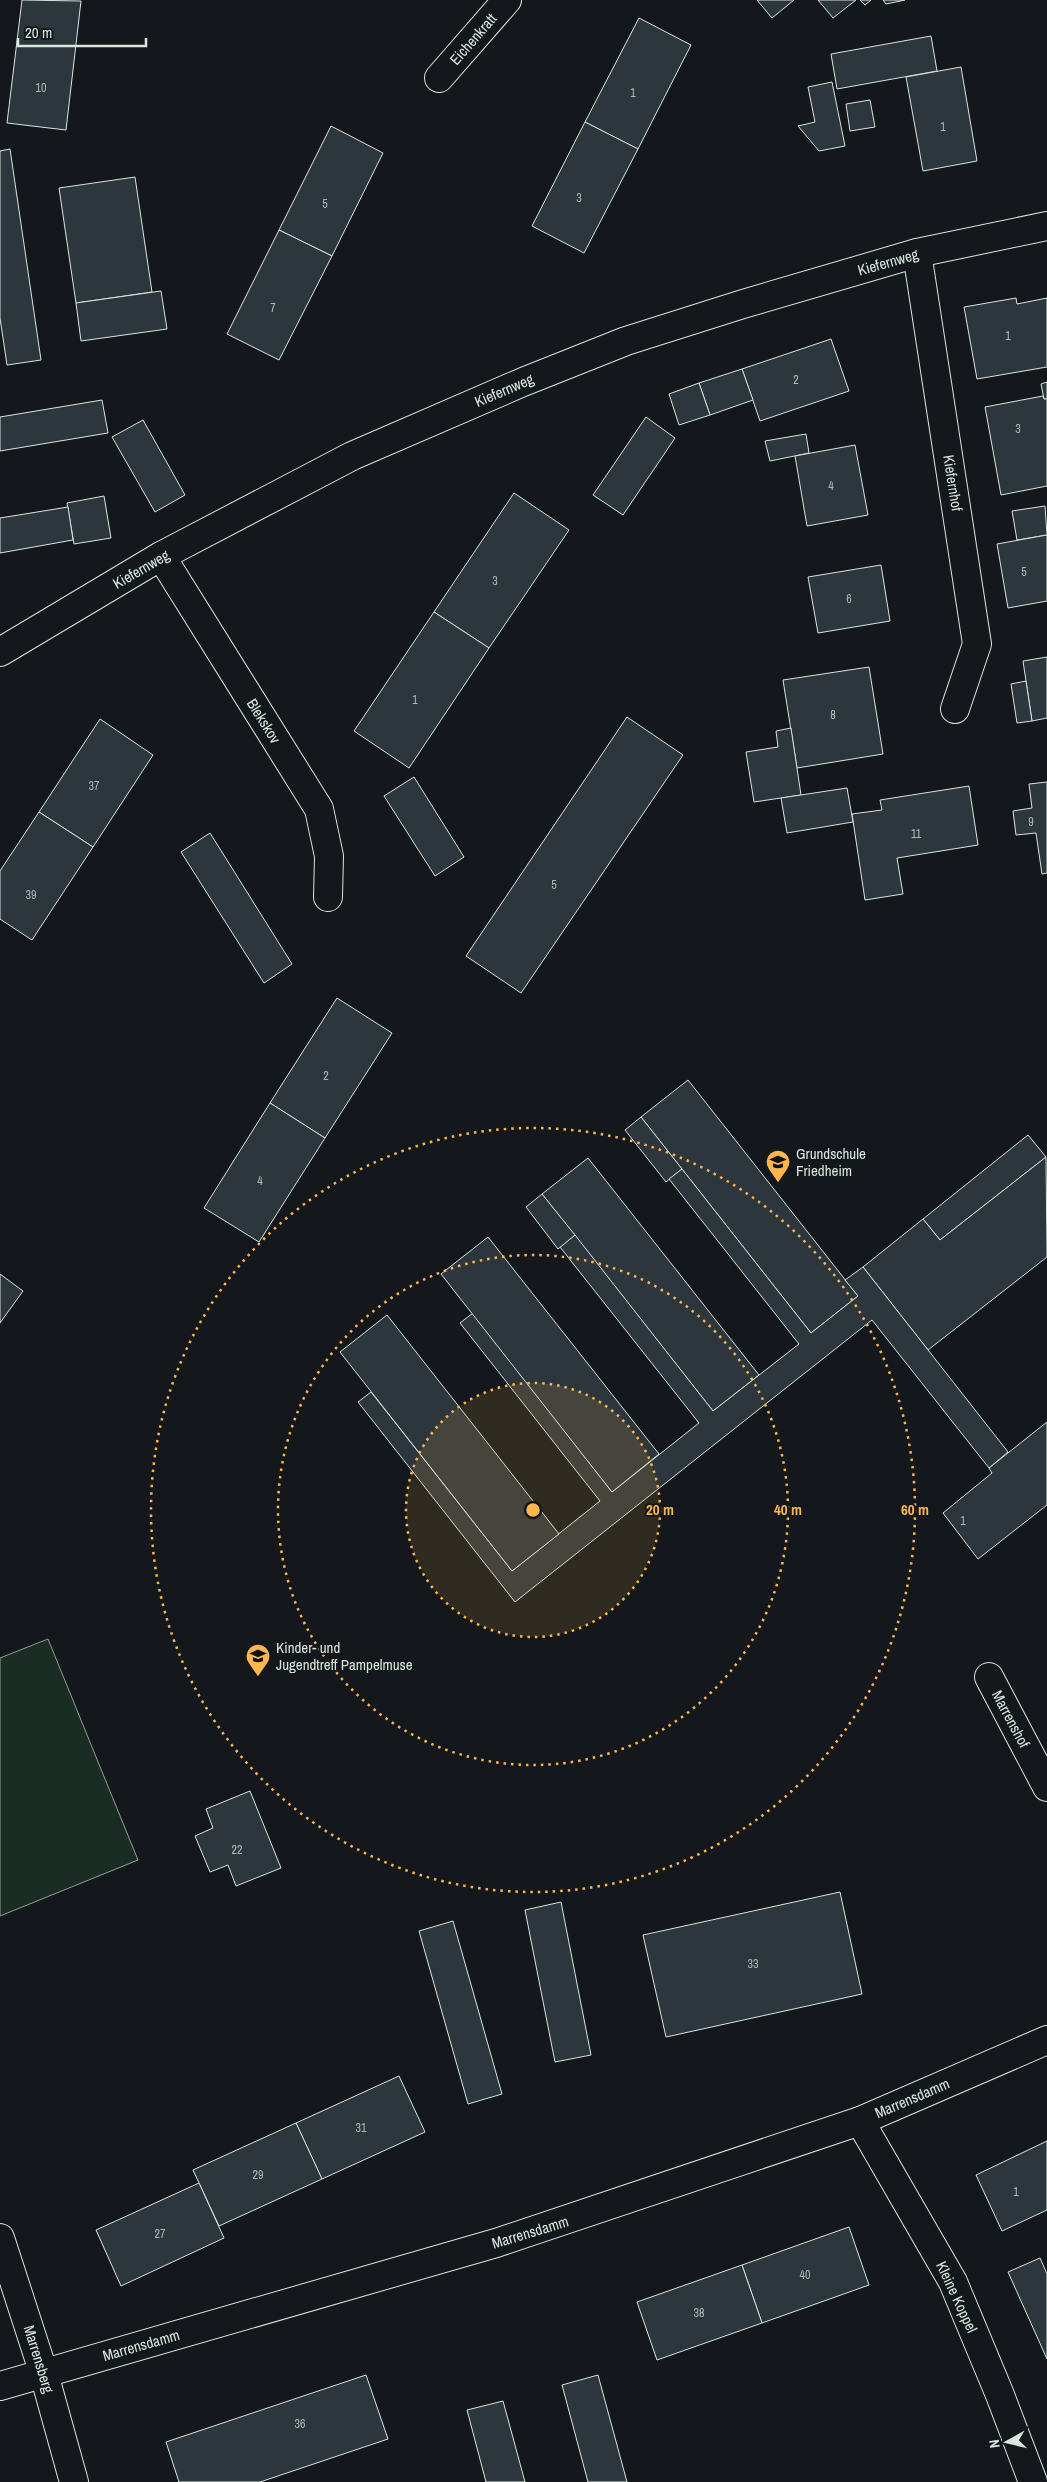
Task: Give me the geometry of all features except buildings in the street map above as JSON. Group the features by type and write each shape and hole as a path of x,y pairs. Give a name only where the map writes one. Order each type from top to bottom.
{"street":[{"name":"Eichenkratt","path":"440,78 507,0"},
{"name":"Kiefernweg","path":"0,652 161,556 352,456 523,382 626,341 743,304 917,253 1047,226"},
{"name":"Kiefernhof","path":"917,253 977,644 955,709"},
{"name":"Blekskov","path":"161,556 319,809 329,856 328,897"},
{"name":"Marrenshof","path":"989,1677 1047,1787"},
{"name":"Marrensdamm","path":"0,2386 496,2243 860,2121 1047,2040"},
{"name":"Kleine Koppel","path":"860,2121 952,2282 1000,2395 1033,2482"},
{"name":"Marrensberg","path":"0,2238 44,2374 74,2482"}],"green space":[{"path":"48,1639 138,1860 0,1916 0,1658"}],"place":[{"name":"Grundschule Friedheim","path":"778,1183"},
{"name":"Kinder- und Jugendtreff Pampelmuse","path":"258,1677"}]}
